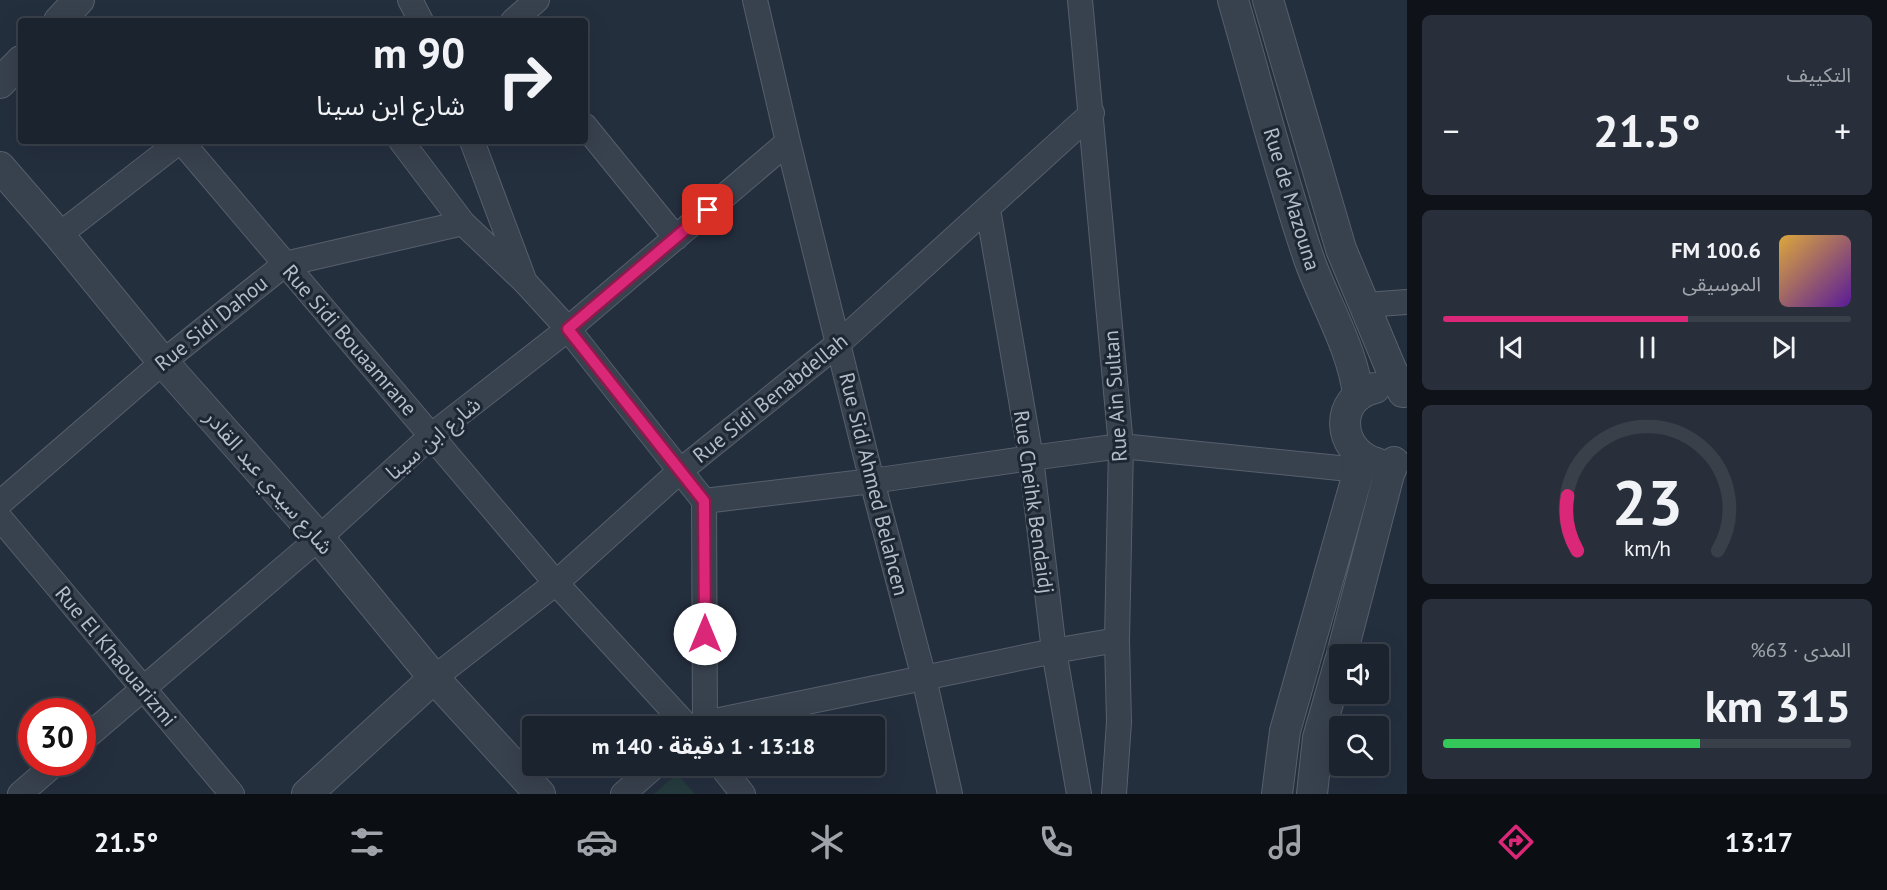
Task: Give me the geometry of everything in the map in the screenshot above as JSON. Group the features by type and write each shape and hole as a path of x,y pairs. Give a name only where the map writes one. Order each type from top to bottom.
{"street":[{"path":"62,18 79,0"},
{"path":"410,0 419,18"},
{"path":"516,18 537,0"},
{"name":"Rue Sidi Ahmed Belahcen","path":"755,0 872,481 924,678 950,794"},
{"name":"Rue Ain Sultan","path":"1080,0 1121,446 1117,640 1119,722 1114,794"},
{"name":"Rue de Mazouna","path":"1233,0 1310,260 1334,318 1356,381 1358,396"},
{"name":"Rue de Mazouna","path":"1268,0 1341,249 1391,369 1405,394"},
{"path":"0,83 18,64"},
{"name":"Rue Sidi Benabdellah","path":"307,794 434,678 556,583 680,471 839,344 1092,113"},
{"path":"588,130 676,238"},
{"name":"شارع ابن سينا","path":"96,729 319,538 432,435 568,329 788,142"},
{"path":"59,235 176,144"},
{"name":"Rue Sidi Bouaamrane","path":"183,144 556,583 690,716"},
{"path":"402,144 463,223 524,281 568,329 704,501 699,716"},
{"path":"473,144 524,281"},
{"name":"شارع سيدي عبد القادر","path":"0,167 163,362 319,538 434,678 540,794"},
{"name":"Rue Cheihk Bendaidj","path":"988,209 1030,458 1054,651 1079,794"},
{"name":"Rue Sidi Dahou","path":"0,503 163,362 285,264 463,223"},
{"path":"1365,305 1407,302"},
{"path":"1277,794 1285,731 1358,462 1346,436 1344,425 1346,414 1358,396 1368,390 1380,387 1392,388 1405,394"},
{"path":"704,501 872,481 1121,446 1358,462 1366,460 1375,463 1400,459"},
{"path":"1345,644 1389,474 1400,459"},
{"name":"Rue El Khaouarizmi","path":"0,518 232,794"},
{"path":"742,716 1117,640"},
{"path":"1312,794 1318,738 1329,700"},
{"path":"20,794 41,776"},
{"path":"623,794 643,776"},
{"path":"729,776 744,794"}],"green space":[{"path":"675,776 679,776 695,794 654,794"}],"route":[{"path":"705,634 704,501 568,329 708,210"}]}
